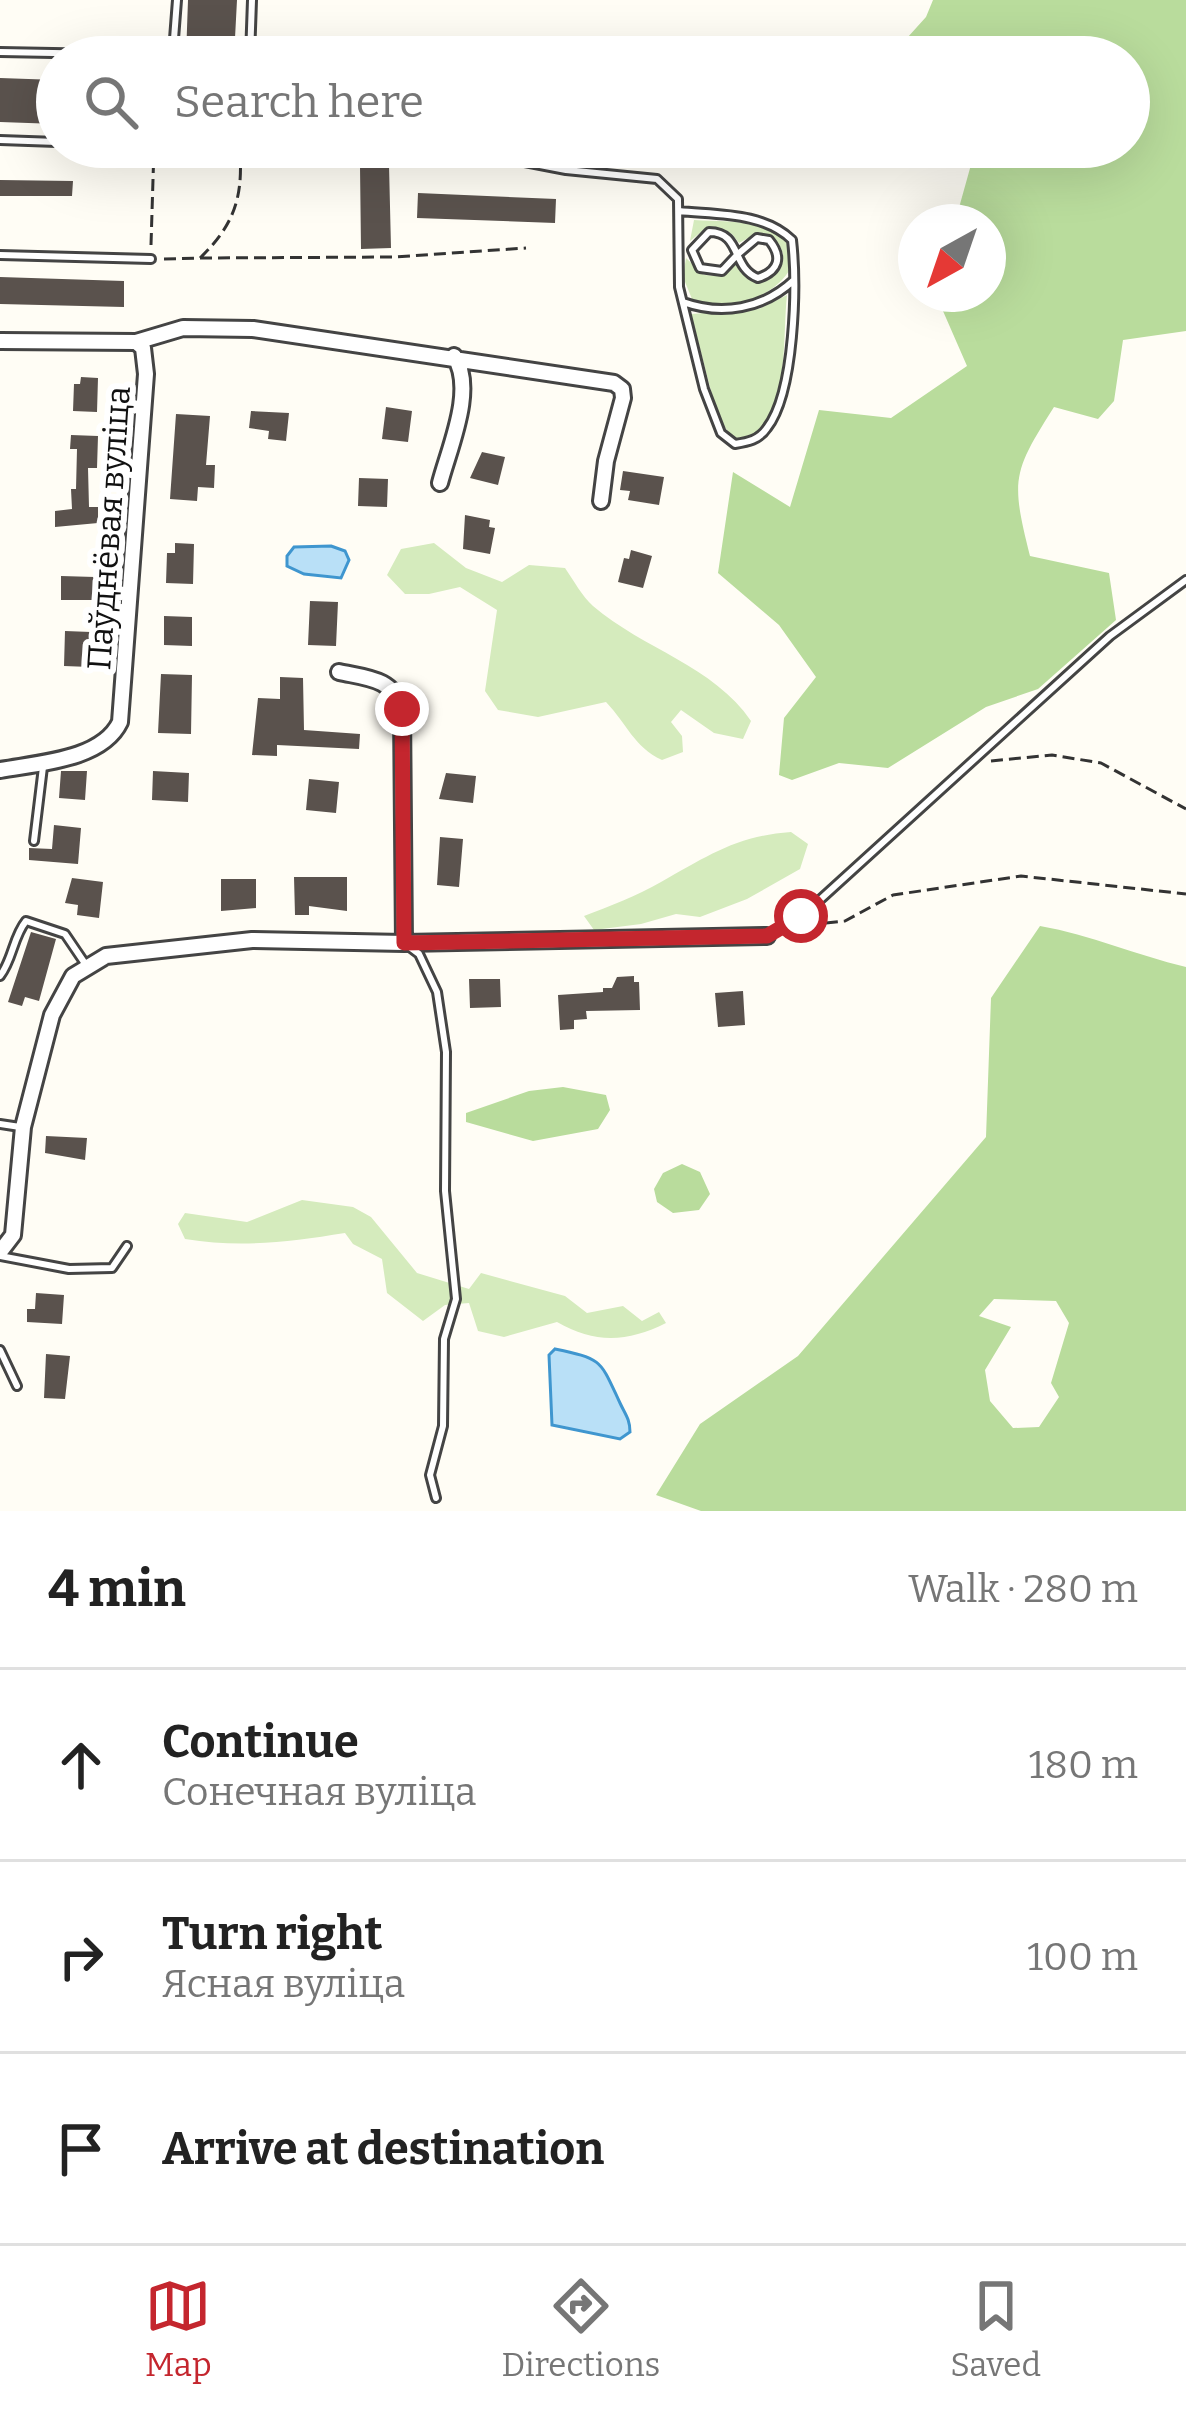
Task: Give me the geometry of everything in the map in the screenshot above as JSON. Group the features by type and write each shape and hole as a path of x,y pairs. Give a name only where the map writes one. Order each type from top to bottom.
{"street":[{"path":"136,342 183,328 216,327 454,356 614,383 622,389 623,398 601,501"},
{"name":"Паўднёвая вуліца","path":"0,341 136,342 143,348 146,374 120,722 115,733 96,747 0,770"},
{"path":"440,484 463,389 461,367 454,356"},
{"path":"339,672 385,682 397,691 402,709 404,943"},
{"path":"0,1254 13,1235 23,1127 56,1004 73,976 106,956 252,940 404,943 767,936"}],"lane":[{"path":"174,36 177,0"},
{"path":"251,36 252,0"},
{"path":"0,52 36,53"},
{"path":"0,140 36,141"},
{"path":"556,168 657,179 678,199 679,287 704,389 721,433 735,444 752,442 767,429 781,403 794,280 792,240 778,227 754,220 679,211"},
{"path":"692,250 700,268 722,271 738,254 757,238 770,240 778,250 778,262 771,274 758,278 747,274 738,254 732,240 721,232 709,232 692,250"},
{"path":"681,248 692,250"},
{"path":"0,255 151,259"},
{"path":"683,302 706,310 758,304 794,280"},
{"path":"767,936 801,916 1110,635 1186,580"},
{"path":"34,841 44,762"},
{"path":"0,976 13,959 26,921 65,934 86,965"},
{"path":"404,943 419,954 436,992 446,1052 445,1191 456,1299 444,1339 443,1426 430,1475 436,1498"},
{"path":"0,1124 23,1127"},
{"path":"0,1254 69,1269 112,1268 127,1246"},
{"path":"0,1350 17,1386"}],"path":[{"path":"153,168 151,259 394,257 526,248"},
{"path":"200,258 224,234 234,215 242,188 240,168"},
{"path":"975,759 1003,763 1052,755 1101,763 1186,809"},
{"path":"801,916 807,925 844,922 893,895 1022,875 1186,894"}],"green space":[{"path":"933,0 1186,0 1186,331 1123,340 1114,401 1098,419 1054,407 1030,447 1019,478 1030,556 1109,573 1116,620 1038,689 986,707 888,768 839,763 792,780 779,775 784,718 816,677 779,625 718,573 733,472 790,507 819,410 891,418 967,366 943,312 1006,312 1006,204 960,204 970,168 1150,168 1150,36 909,36 926,17"},
{"path":"694,220 748,224 777,234 790,247 792,261 786,275 773,288 735,304 692,299 683,277 686,258 704,275 720,276 736,263 753,282 774,276 783,254 779,244 759,232 739,243 732,234 706,228 690,241"},
{"path":"787,295 777,396 758,430 743,440 733,438 718,418 691,314 759,309"},
{"path":"434,543 466,568 502,582 529,565 565,568 593,606 698,672 736,702 751,721 743,739 714,733 681,710 671,722 682,736 683,752 662,760 638,742 606,702 538,717 498,710 485,691 497,610 460,587 405,594 387,575 401,549"},
{"path":"791,832 808,844 800,869 747,899 700,917 676,914 594,930 584,916 723,849"},
{"path":"1040,926 1186,967 1186,1511 701,1511 656,1495 700,1424 798,1356 986,1137 991,998","holes":["994,1299 1056,1301 1069,1323 1051,1383 1059,1397 1039,1427 1013,1428 990,1401 985,1370 1011,1327 979,1316"]},
{"path":"563,1087 606,1095 610,1110 598,1129 533,1141 466,1122 466,1113 529,1091"},
{"path":"682,1164 700,1172 710,1194 699,1210 673,1213 657,1202 654,1189 663,1173"},
{"path":"302,1200 353,1207 371,1217 417,1273 469,1289 481,1273 565,1296 587,1313 623,1306 642,1321 659,1312 666,1323 625,1337 598,1337 557,1322 504,1337 478,1331 469,1303 445,1305 423,1321 387,1293 382,1259 353,1244 345,1233 226,1243 185,1239 178,1224 185,1213 247,1222"}],"water":[{"path":"331,546 345,551 349,560 341,578 304,574 287,566 294,547"},
{"path":"555,1349 598,1364 627,1417 630,1432 620,1439 552,1425 549,1355"}],"building":[{"path":"188,0 237,0 235,36 187,36"},
{"path":"0,78 36,79 36,123 0,122"},
{"path":"360,168 389,168 391,248 361,249"},
{"path":"0,180 73,181 72,196 0,196"},
{"path":"418,193 556,199 555,223 417,218"},
{"path":"0,277 124,281 124,307 0,304"},
{"path":"81,377 98,378 97,412 73,411 74,384 80,384"},
{"path":"386,407 412,411 408,442 382,439"},
{"path":"251,411 289,413 286,441 268,439 269,431 249,428"},
{"path":"176,414 210,416 206,465 215,465 214,488 198,487 197,501 170,499"},
{"path":"71,435 98,436 97,468 88,468 89,507 98,507 98,523 55,527 55,511 72,509 71,489 76,489 77,449 70,449"},
{"path":"482,452 505,457 498,485 470,478"},
{"path":"623,471 664,477 659,505 628,500 630,491 620,490"},
{"path":"359,478 388,479 387,507 358,506"},
{"path":"465,515 490,520 489,527 495,528 490,554 463,549"},
{"path":"175,543 194,544 193,584 166,583 167,553 175,553"},
{"path":"631,550 652,556 643,588 618,582"},
{"path":"61,576 95,577 94,600 61,600"},
{"path":"310,601 338,602 336,646 308,645"},
{"path":"164,616 192,617 192,646 164,645"},
{"path":"65,631 91,632 90,667 64,666"},
{"path":"161,674 192,675 191,734 158,733"},
{"path":"280,677 303,678 304,730 360,734 359,749 277,745 277,756 252,755 258,698 280,699"},
{"path":"61,771 87,771 85,800 59,798"},
{"path":"153,771 189,773 188,802 152,800"},
{"path":"446,773 476,776 473,803 439,799"},
{"path":"309,779 339,782 336,813 306,810"},
{"path":"54,825 81,828 78,864 29,860 29,848 52,849"},
{"path":"440,837 463,839 459,887 437,885"},
{"path":"294,877 347,877 347,911 309,906 309,915 295,915"},
{"path":"72,878 103,882 99,918 77,915 78,905 65,903"},
{"path":"221,879 256,879 256,908 221,911"},
{"path":"31,932 56,939 39,1001 25,997 22,1006 8,1002"},
{"path":"634,976 634,982 639,982 640,1010 586,1011 587,1019 574,1020 574,1029 560,1030 558,995 603,992 603,988 612,988 617,977"},
{"path":"469,979 500,979 501,1007 470,1008"},
{"path":"743,991 745,1025 718,1027 715,993"},
{"path":"46,1136 87,1138 85,1160 45,1153"},
{"path":"36,1293 64,1295 62,1324 27,1322 27,1309 35,1309"},
{"path":"46,1354 70,1356 65,1399 44,1398"}],"route":[{"path":"402,709 404,943 767,936 801,916"}]}
